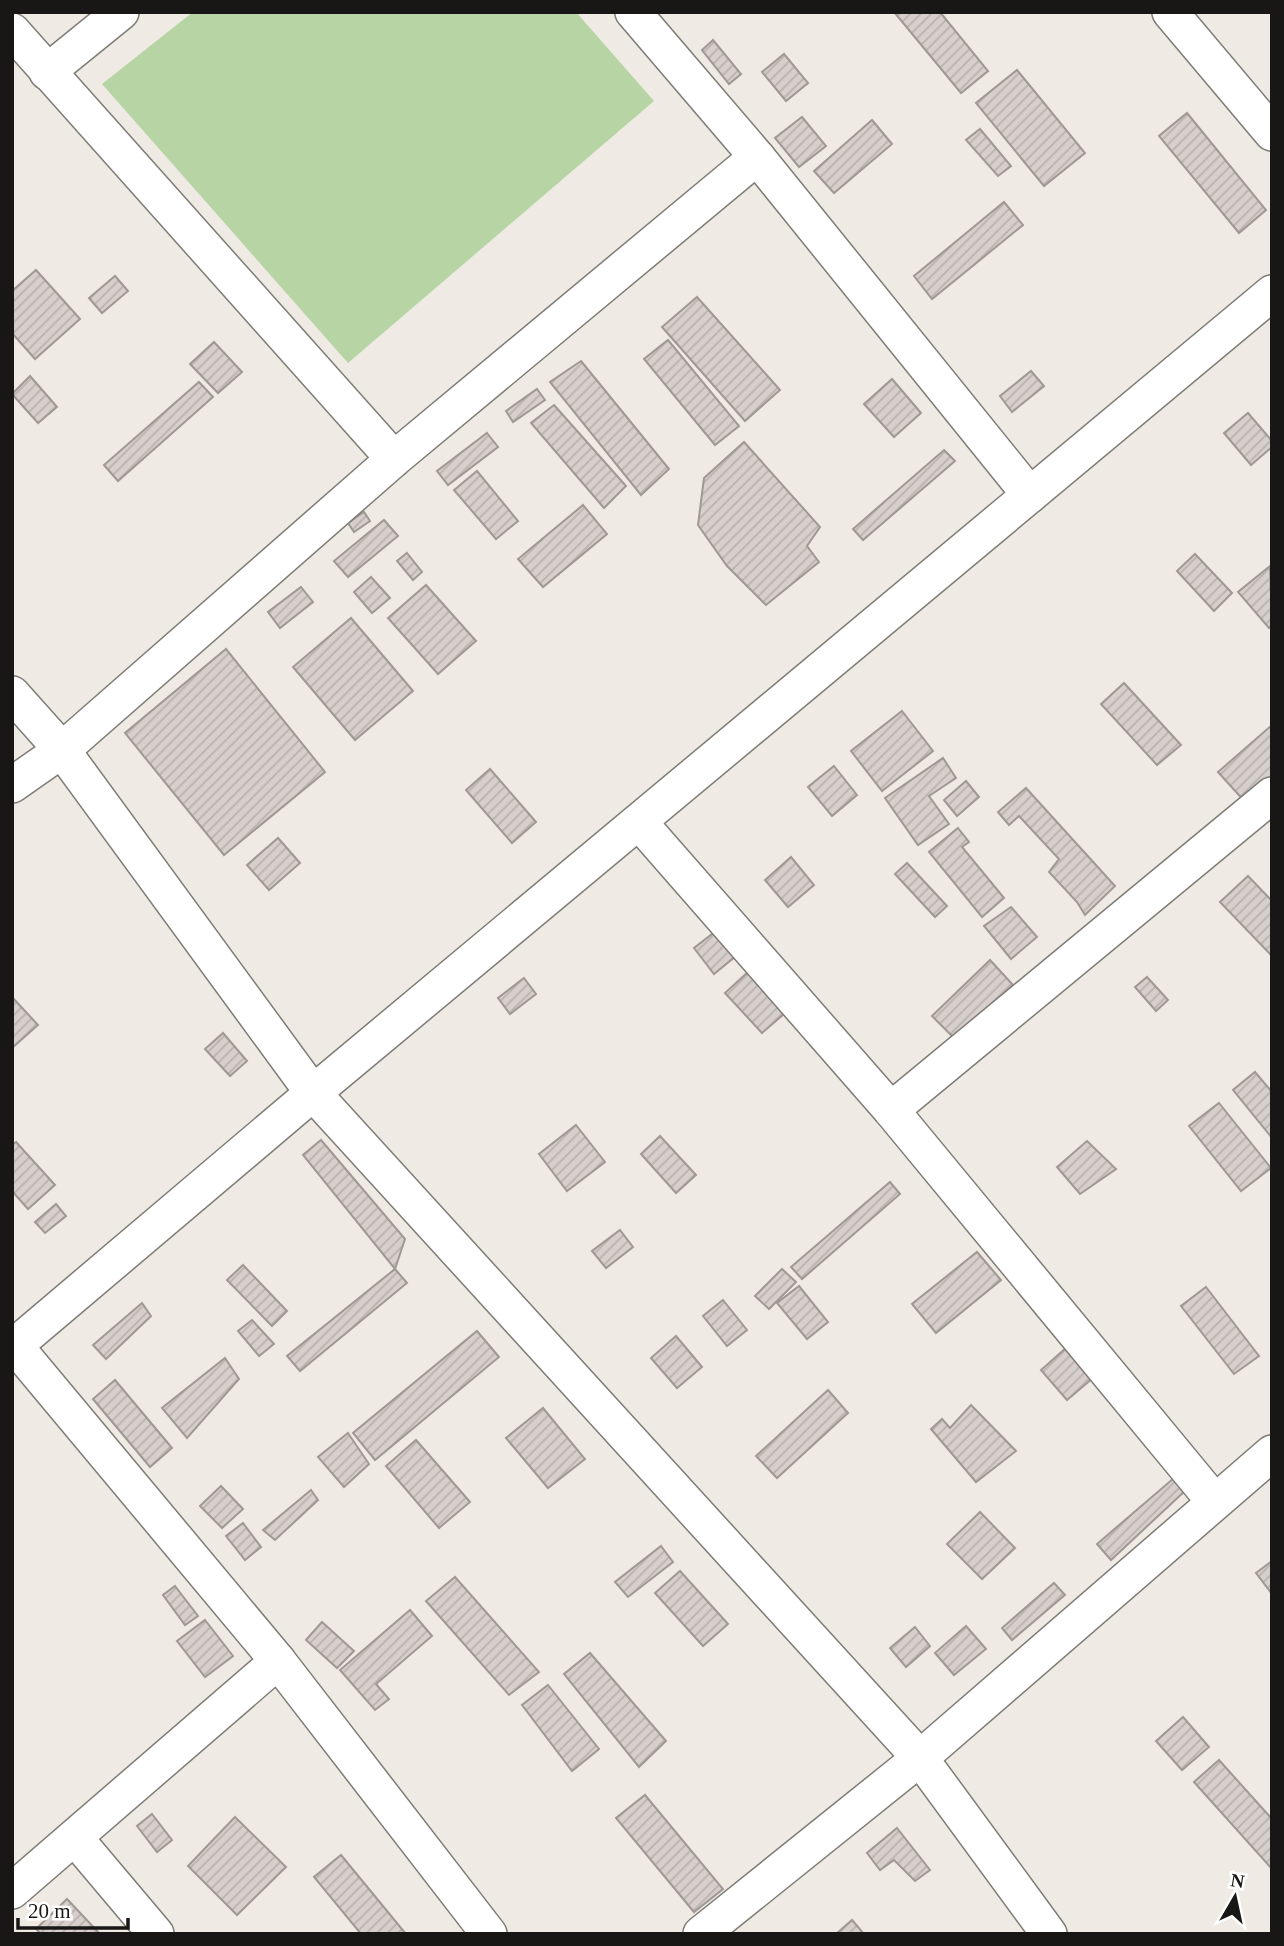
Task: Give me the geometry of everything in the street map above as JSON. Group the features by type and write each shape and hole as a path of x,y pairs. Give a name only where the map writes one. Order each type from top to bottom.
{"street":[{"path":"47,72 121,12"},
{"path":"633,12 757,157 1030,495"},
{"path":"1170,12 1272,133"},
{"path":"12,31 394,459"},
{"path":"12,785 62,750 394,459 757,157"},
{"path":"489,1934 278,1661 13,1347 313,1093 1272,293"},
{"path":"12,694 62,750 313,1093 920,1758 1049,1934"},
{"path":"891,1110 1268,805"},
{"path":"639,822 891,1110 1214,1501"},
{"path":"701,1934 920,1758 1272,1453"},
{"path":"12,1891 278,1661"},
{"path":"75,1838 156,1934"}],"green space":[{"path":"193,12 576,12 654,101 348,363 102,84"}],"building":[{"path":"894,12 940,12 988,71 961,93"},
{"path":"713,40 741,74 729,84 702,50"},
{"path":"784,54 808,83 786,101 762,72"},
{"path":"1017,70 1085,153 1044,186 976,103"},
{"path":"1187,113 1266,210 1239,233 1159,136"},
{"path":"802,117 826,146 799,167 775,138"},
{"path":"872,120 892,144 834,193 814,171"},
{"path":"980,129 1011,166 998,176 966,140"},
{"path":"1004,202 1023,225 932,299 914,276"},
{"path":"36,270 80,319 35,359 12,333 12,291"},
{"path":"115,276 128,291 102,313 89,298"},
{"path":"697,297 780,390 745,421 662,327"},
{"path":"668,340 739,426 715,445 644,359"},
{"path":"214,342 242,372 218,393 190,364"},
{"path":"581,361 669,469 641,495 550,382"},
{"path":"1031,371 1044,386 1012,412 1000,396"},
{"path":"30,376 57,407 38,423 12,394"},
{"path":"892,379 921,413 894,437 864,404"},
{"path":"199,382 213,397 118,481 104,465"},
{"path":"537,389 545,400 513,422 506,411"},
{"path":"554,405 626,486 604,508 531,423"},
{"path":"1248,413 1272,441 1272,447 1251,465 1224,433"},
{"path":"487,433 498,447 448,485 437,471"},
{"path":"744,442 820,527 807,546 819,562 766,605 727,566 698,525 704,478"},
{"path":"944,450 955,461 863,540 853,529"},
{"path":"477,471 518,521 496,539 454,490"},
{"path":"583,505 607,534 543,587 518,559"},
{"path":"364,512 370,521 354,532 348,523"},
{"path":"384,520 398,536 348,577 334,561"},
{"path":"407,553 422,572 413,580 397,561"},
{"path":"1195,554 1232,593 1214,611 1177,571"},
{"path":"1270,566 1272,625 1269,628 1238,592"},
{"path":"371,577 390,598 372,613 354,592"},
{"path":"426,585 476,641 438,674 388,618"},
{"path":"301,587 313,602 280,628 268,612"},
{"path":"351,618 413,691 355,740 293,667"},
{"path":"226,649 325,772 224,855 125,733"},
{"path":"1124,683 1181,745 1157,765 1101,704"},
{"path":"902,711 933,751 882,791 851,751"},
{"path":"1272,725 1272,782 1247,804 1218,772"},
{"path":"943,758 956,778 929,796 949,824 918,845 885,798"},
{"path":"834,766 857,795 832,816 808,787"},
{"path":"490,769 536,822 512,843 466,790"},
{"path":"966,781 979,797 957,816 944,800"},
{"path":"1026,788 1115,886 1085,915 1077,902 1049,872 1059,859 1019,816 1009,825 998,812"},
{"path":"958,828 969,842 962,847 1004,898 982,917 929,852"},
{"path":"278,838 300,863 269,890 247,865"},
{"path":"791,857 814,885 788,907 765,880"},
{"path":"907,863 947,906 935,917 895,874"},
{"path":"1248,876 1272,901 1272,956 1220,902"},
{"path":"1011,907 1037,937 1011,959 984,926"},
{"path":"716,931 736,956 714,974 694,948"},
{"path":"990,960 1013,985 955,1039 932,1016"},
{"path":"748,972 784,1014 762,1033 725,993"},
{"path":"1147,977 1168,1000 1156,1011 1135,987"},
{"path":"524,978 536,994 510,1014 498,998"},
{"path":"12,997 38,1025 12,1048"},
{"path":"223,1033 247,1061 230,1076 205,1049"},
{"path":"1255,1072 1272,1092 1272,1138 1233,1090"},
{"path":"1219,1103 1271,1168 1241,1191 1189,1126"},
{"path":"576,1125 605,1162 567,1191 539,1154"},
{"path":"660,1136 696,1175 676,1193 641,1154"},
{"path":"321,1140 405,1239 395,1269 303,1155"},
{"path":"1087,1141 1116,1169 1080,1194 1057,1167"},
{"path":"16,1142 55,1185 28,1209 12,1191 12,1145"},
{"path":"890,1182 900,1194 802,1279 791,1267"},
{"path":"56,1204 66,1216 45,1233 35,1222"},
{"path":"620,1230 633,1247 606,1268 592,1251"},
{"path":"977,1252 1001,1280 936,1333 912,1304"},
{"path":"243,1265 287,1311 272,1326 227,1280"},
{"path":"395,1269 407,1283 300,1371 287,1356"},
{"path":"782,1269 796,1282 769,1309 755,1296"},
{"path":"799,1286 828,1322 807,1339 777,1303"},
{"path":"1206,1287 1259,1356 1234,1374 1181,1306"},
{"path":"723,1300 747,1330 727,1346 703,1316"},
{"path":"142,1303 151,1316 106,1359 93,1345"},
{"path":"252,1320 274,1344 259,1356 238,1331"},
{"path":"477,1331 499,1357 375,1460 353,1433"},
{"path":"676,1336 702,1367 677,1388 651,1358"},
{"path":"1066,1348 1093,1378 1067,1400 1041,1370"},
{"path":"225,1358 239,1379 187,1438 162,1408"},
{"path":"115,1380 172,1448 150,1467 93,1399"},
{"path":"828,1390 848,1413 777,1478 756,1456"},
{"path":"971,1405 1016,1451 976,1482 931,1429 942,1419 950,1428"},
{"path":"543,1408 585,1459 548,1488 506,1438"},
{"path":"348,1433 369,1464 344,1487 318,1457"},
{"path":"416,1440 470,1502 439,1528 386,1466"},
{"path":"1174,1478 1187,1489 1111,1560 1097,1544"},
{"path":"221,1486 243,1509 222,1528 200,1506"},
{"path":"311,1490 318,1500 275,1540 263,1530"},
{"path":"980,1512 1015,1548 982,1579 947,1544"},
{"path":"243,1523 261,1547 245,1560 226,1536"},
{"path":"661,1546 673,1562 628,1597 615,1582"},
{"path":"1272,1561 1272,1594 1256,1573"},
{"path":"680,1571 728,1624 703,1646 655,1593"},
{"path":"455,1577 539,1672 509,1695 426,1601"},
{"path":"1054,1583 1065,1595 1012,1640 1002,1628"},
{"path":"175,1586 198,1616 185,1625 163,1595"},
{"path":"410,1610 432,1636 376,1684 389,1699 375,1710 340,1670"},
{"path":"205,1620 233,1656 205,1677 177,1641"},
{"path":"322,1622 354,1651 337,1668 306,1640"},
{"path":"966,1626 986,1649 954,1675 935,1653"},
{"path":"915,1627 930,1646 906,1667 890,1648"},
{"path":"590,1653 666,1741 639,1767 564,1674"},
{"path":"548,1685 599,1749 572,1771 522,1705"},
{"path":"1183,1717 1209,1747 1182,1770 1156,1741"},
{"path":"1219,1760 1272,1819 1272,1869 1194,1782"},
{"path":"645,1795 723,1889 694,1912 616,1818"},
{"path":"152,1814 172,1840 157,1852 137,1826"},
{"path":"235,1817 286,1867 237,1915 188,1866"},
{"path":"897,1828 930,1870 915,1881 894,1860 880,1870 867,1853"},
{"path":"341,1855 406,1934 361,1934 314,1877"},
{"path":"67,1899 100,1934 41,1934 36,1929"},
{"path":"852,1920 864,1934 836,1934"}]}
